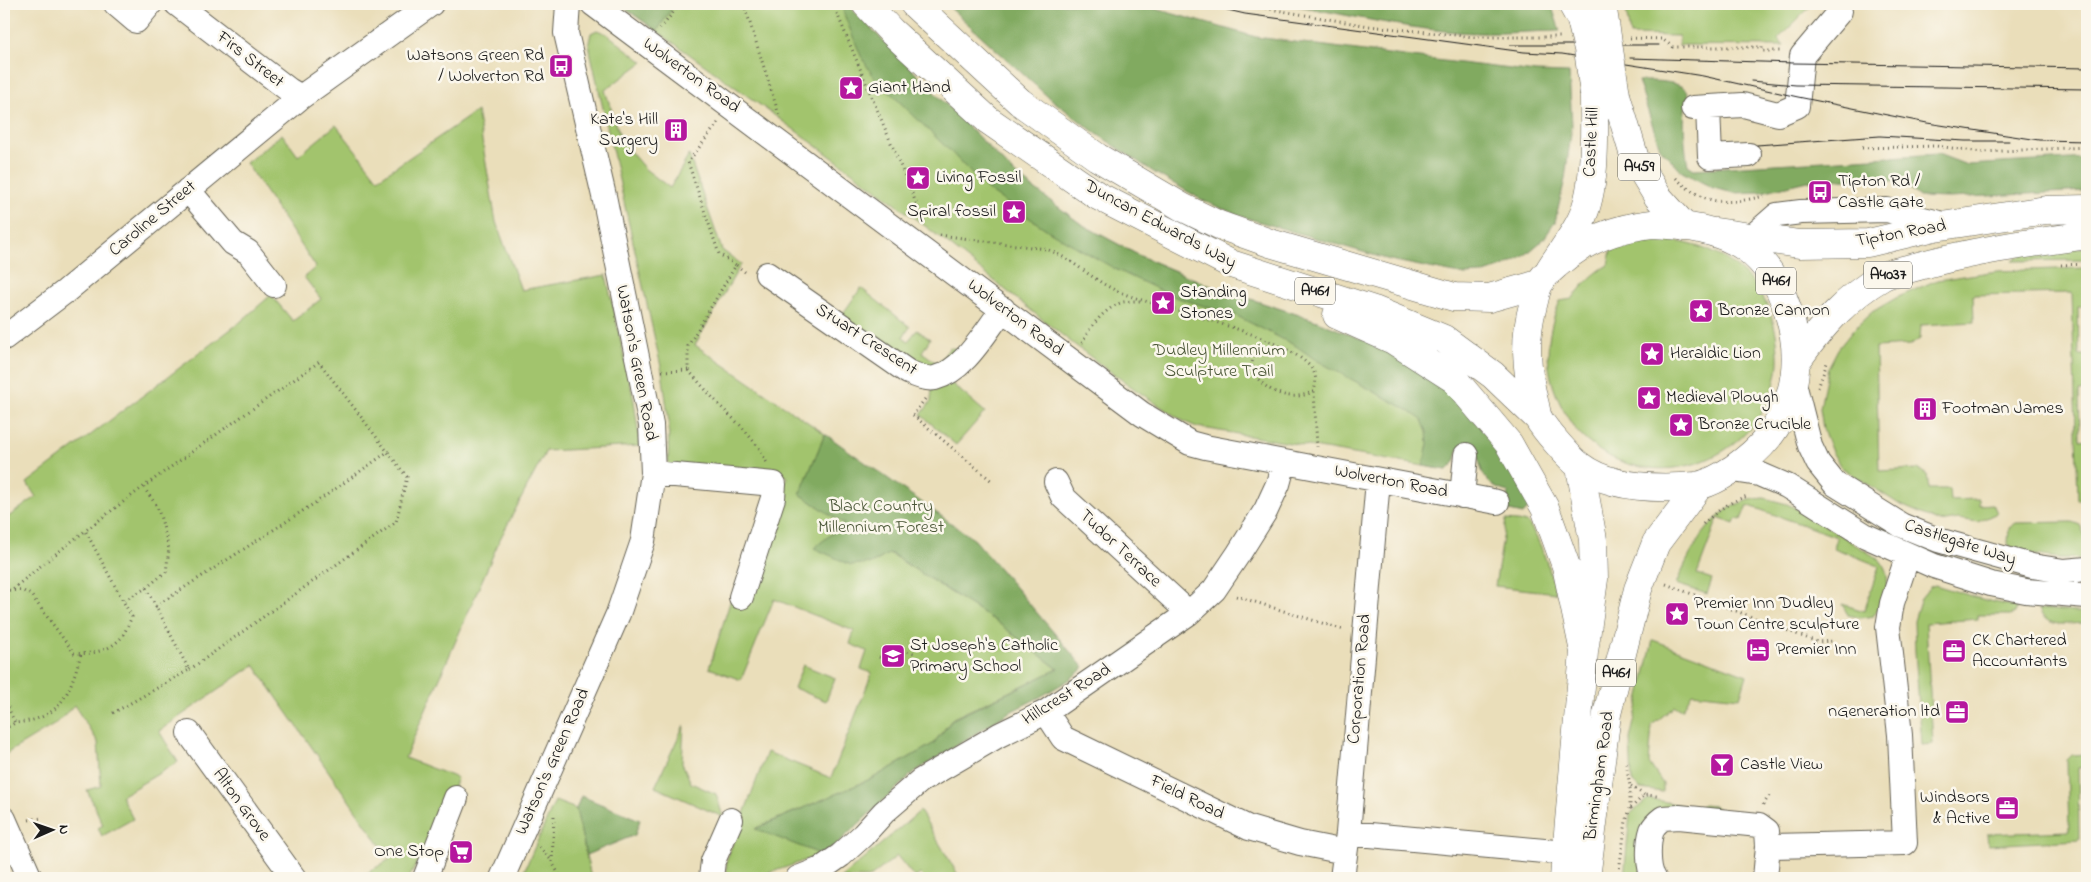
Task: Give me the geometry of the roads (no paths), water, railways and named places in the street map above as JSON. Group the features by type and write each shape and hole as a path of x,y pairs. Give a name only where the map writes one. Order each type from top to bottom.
{"main road":[{"name":"Duncan Edwards Way","path":"866,4 891,31 988,120 1098,196 1231,264 1374,310 1444,339 1494,375 1539,418"},
{"name":"Duncan Edwards Way","path":"914,4 1020,102 1097,157 1182,207 1219,225 1270,243 1454,298 1489,298 1544,278"},
{"name":"Castle Hill","path":"1580,14 1588,49 1605,95 1635,159 1658,197 1685,227"},
{"name":"Castle Hill","path":"1544,278 1582,219 1588,196 1594,150 1605,95"},
{"path":"1078,182 1105,217 1177,256 1250,286 1346,318 1393,340 1454,379 1509,444 1546,508 1566,566 1584,652"},
{"name":"Tipton Road","path":"1715,232 1799,244 1868,242 1947,225 2046,210 2087,209"},
{"name":"A461","path":"1652,224 1715,232 1746,248 1776,279 1792,324 1803,377 1782,415 1759,449 1733,470 1699,486 1650,488 1601,477 1580,467 1561,447 1539,418 1526,358 1527,326 1544,278 1578,247 1617,230 1652,224"},
{"name":"Tipton Road","path":"1803,377 1820,329 1842,307 1883,277 1928,263 2010,246 2087,235"},
{"name":"Birmingham Road","path":"1565,866 1584,652 1594,568 1593,540 1580,467"},
{"name":"Birmingham Road","path":"1586,878 1607,714 1638,589 1656,543 1699,486"}],"street":[{"path":"116,4 136,21 150,4"},
{"name":"Firs Street","path":"177,4 289,90 301,97"},
{"name":"Caroline Street","path":"4,338 66,291 301,97 431,4"},
{"name":"Watson's Green Road","path":"502,878 618,614 643,541 653,473 651,425 604,196 566,33 568,4"},
{"name":"Wolverton Road","path":"593,4 731,105 1142,414 1190,443 1496,502"},
{"path":"1749,155 1710,157 1701,108 1743,105 1778,114 1797,106 1802,56 1840,11 1835,4"},
{"path":"188,190 233,243 248,252 274,285"},
{"name":"Stuart Crescent","path":"757,274 908,372 921,377 933,378 950,371 960,364 1003,309"},
{"name":"Castlegate Way","path":"1803,377 1810,446 1818,464 1834,484 1901,525 1938,540 2032,566 2064,570 2087,569"},
{"path":"1462,496 1466,455"},
{"name":"Hillcrest Road","path":"798,878 821,869 840,855 864,835 884,812 920,781 1000,735 1046,712 1189,613 1214,590 1266,510 1278,484 1284,462"},
{"name":"Castlegate Way","path":"1733,470 1759,474 1787,486 1866,536 1934,566 1991,584 2026,591 2087,596"},
{"path":"653,473 774,484 773,498 742,597"},
{"name":"Corporation Road","path":"1342,878 1378,480"},
{"name":"Tudor Terrace","path":"1056,482 1063,496 1189,613"},
{"path":"1768,846 1905,843 1900,735 1888,627 1892,603 1908,555"},
{"name":"Field Road","path":"1046,712 1063,738 1249,828 1300,843 1346,842 1565,866"},
{"name":"Alton Grove","path":"189,733 294,878"},
{"path":"425,878 456,798"},
{"path":"1654,878 1650,872 1649,862 1652,830 1663,818 1679,817 1759,825 1767,831 1768,846 1764,878"},
{"path":"4,819 30,878"},
{"path":"712,878 713,861 731,820"}],"tram line":[{"path":"1202,4 1245,14 1524,52 1562,54 1703,76 1927,123 2039,140 2087,141"},
{"path":"1510,45 1659,45"},
{"path":"1630,58 2087,68"},
{"path":"1751,81 1796,85 2087,89"},
{"path":"1757,145 1880,136 1965,141 2009,141"}],"place":[{"name":"Watsons Green Rd / Wolverton Rd","path":"561,66"},
{"name":"Giant Hand","path":"851,88"},
{"name":"Kate's Hill Surgery","path":"676,130"},
{"name":"Living Fossil","path":"918,178"},
{"name":"Tipton Rd / Castle Gate","path":"1820,192"},
{"name":"Spiral fossil","path":"1014,212"},
{"name":"Standing Stones","path":"1163,303"},
{"name":"Bronze Cannon","path":"1701,311"},
{"name":"Heraldic Lion","path":"1652,354"},
{"name":"Medieval Plough","path":"1649,398"},
{"name":"Footman James","path":"1925,409"},
{"name":"Bronze Crucible","path":"1681,425"},
{"name":"Premier Inn Dudley Town Centre sculpture","path":"1677,614"},
{"name":"Premier Inn","path":"1758,650"},
{"name":"CK Chartered Accountants","path":"1954,651"},
{"name":"St Joseph's Catholic Primary School","path":"893,656"},
{"name":"nGeneration ltd","path":"1957,712"},
{"name":"Castle View","path":"1722,765"},
{"name":"Windsors & Active","path":"2007,808"},
{"name":"One Stop","path":"461,852"}],"park label":[{"name":"Dudley Millennium Sculpture Trail","path":"1219,361"},
{"name":"Black Country Millennium Forest","path":"881,517"}]}
